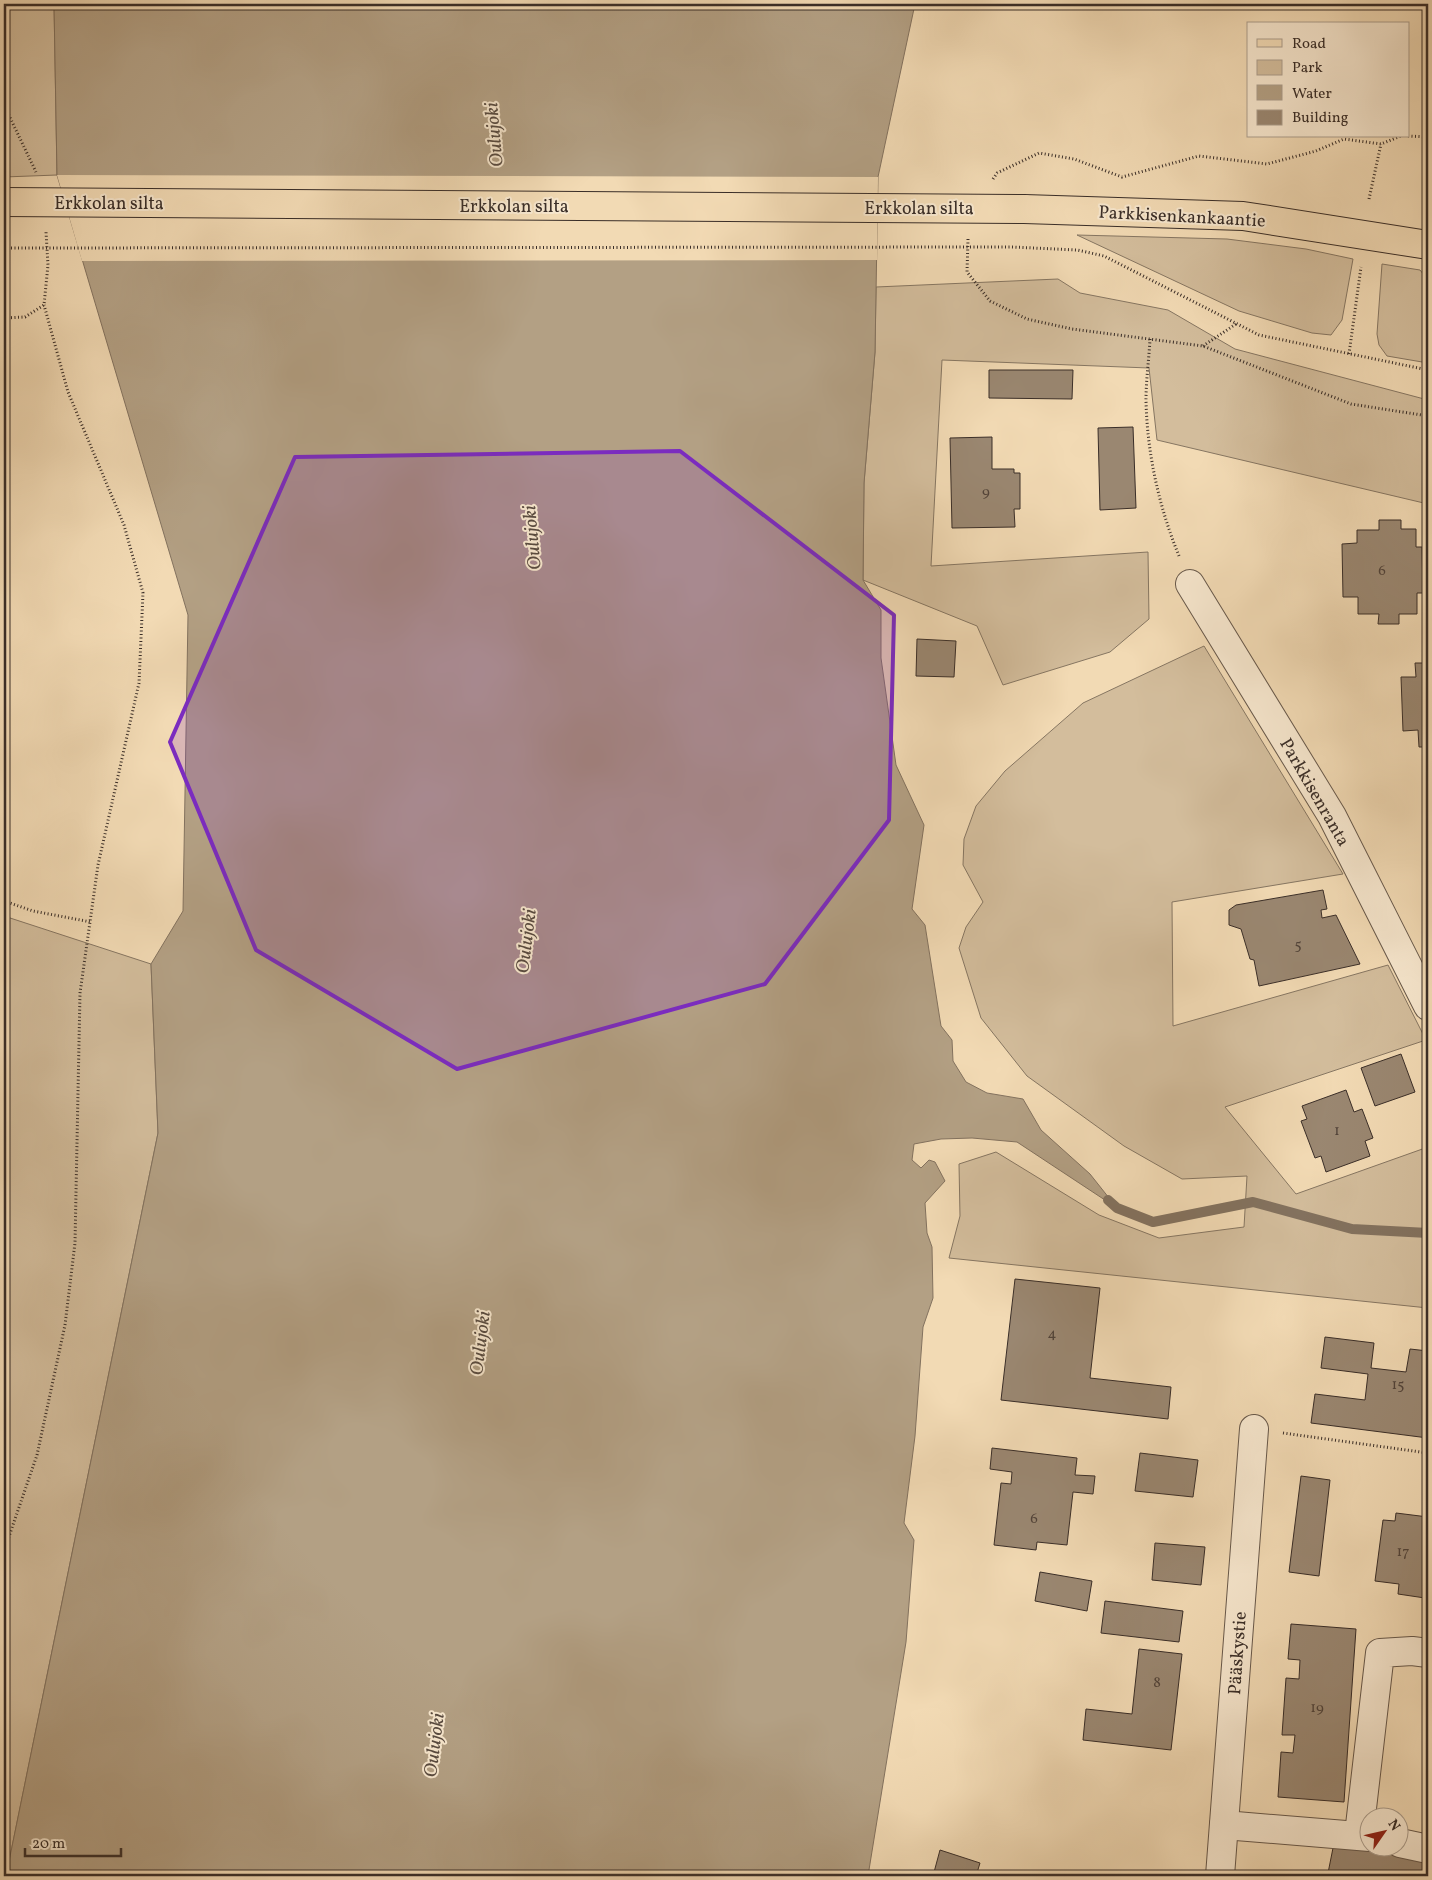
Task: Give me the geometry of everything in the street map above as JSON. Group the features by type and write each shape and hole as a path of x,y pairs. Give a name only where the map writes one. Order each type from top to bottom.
{"main road":[{"name":"Erkkolan silta","path":"4,202 1024,209"},
{"name":"Parkkisenkankaantie","path":"1024,209 1243,216 1428,245"}],"street":[{"name":"Parkkisenranta","path":"1190,584 1332,816 1428,1006"},
{"name":"Pääskystie","path":"1220,1876 1254,1429"},
{"path":"1366,1808 1380,1653 1412,1651 1428,1653"},
{"path":"1224,1825 1360,1836"},
{"path":"1410,1845 1428,1849"}],"path":[{"path":"4,105 36,170"},
{"path":"1410,136 1428,137"},
{"path":"1369,200 1381,144 1396,138"},
{"path":"4,248 1012,246 1077,250 1104,256 1259,335 1428,370"},
{"path":"4,1551 37,1455 66,1325 76,1244 80,993 98,865 139,683 143,594 124,525 68,392 44,305 48,265"},
{"path":"1349,354 1361,267"},
{"path":"4,318 25,316 44,305"},
{"path":"1236,324 1202,346 1352,404 1428,416"},
{"path":"1150,339 1146,400 1154,476 1166,523 1190,584"},
{"path":"4,901 33,911 91,922"},
{"path":"1254,1429 1428,1453"}],"highlighted area":[{"path":"680,451 894,615 889,820 765,984 457,1069 256,950 170,742 295,457"}],"green space":[{"path":"4,4 54,4 57,175 4,177"},
{"path":"1077,235 1227,239 1306,249 1353,259 1342,320 1331,335 1312,333 1239,311"},
{"path":"1382,264 1420,270 1428,280 1428,363 1387,356 1379,345 1377,334"},
{"path":"1058,279 1080,293 1168,310 1235,349 1428,400 1428,504 1157,440 1149,368 942,360 931,566 1148,552 1149,619 1110,652 1003,685 977,626 863,580 864,483 875,352 876,287"},
{"path":"1204,646 1343,874 1172,902 1173,1026 1388,965 1426,1040 1225,1107 1296,1194 1428,1147 1428,1308 949,1258 960,1216 959,1164 996,1152 1099,1215 1159,1238 1244,1227 1247,1176 1182,1179 1124,1146 1027,1076 981,1018 959,948 966,927 983,902 963,865 964,839 976,806 1005,771 1083,703"},
{"path":"4,916 151,964 158,1133 6,1876 4,1876"}],"water":[{"name":"Oulujoki","path":"54,4 915,4 878,177 875,352 864,483 863,580 881,610 881,658 896,765 924,825 912,909 925,925 941,1026 952,1040 953,1061 966,1082 987,1093 1023,1099 1041,1130 1090,1174 1117,1208 1017,1142 972,1138 941,1139 914,1144 912,1160 921,1168 929,1160 935,1162 945,1181 925,1203 927,1233 932,1247 933,1298 923,1327 915,1436 904,1523 914,1540 906,1642 868,1876 6,1876 158,1133 151,964 183,911 188,615 57,175"}],"pier":[{"path":"57,175 878,177 877,260 82,261"}],"building":[{"path":"989,370 1073,370 1072,399 989,398"},
{"path":"1133,427 1136,508 1100,510 1098,428"},
{"path":"992,437 992,469 1014,469 1014,473 1020,473 1020,509 1014,509 1015,527 952,528 950,438"},
{"path":"1379,520 1401,520 1401,529 1416,529 1416,547 1422,547 1423,593 1417,593 1417,614 1399,614 1399,624 1378,624 1379,614 1358,614 1358,597 1343,597 1342,544 1357,543 1357,530 1379,530"},
{"path":"917,639 956,641 954,677 916,676"},
{"path":"1415,663 1428,663 1428,747 1419,747 1418,730 1403,731 1401,677 1416,677"},
{"path":"1323,890 1327,909 1321,910 1322,918 1336,915 1360,964 1259,986 1254,960 1250,959 1241,929 1229,925 1229,910 1236,905"},
{"path":"1401,1054 1415,1092 1375,1106 1361,1068"},
{"path":"1346,1090 1354,1112 1362,1109 1373,1138 1365,1141 1370,1156 1326,1172 1321,1156 1315,1158 1301,1121 1307,1119 1302,1106"},
{"path":"1015,1279 1100,1288 1090,1378 1171,1387 1168,1419 1001,1400"},
{"path":"1325,1337 1374,1343 1371,1368 1406,1372 1410,1349 1428,1351 1428,1438 1311,1423 1315,1394 1365,1400 1368,1374 1321,1368"},
{"path":"992,1448 1077,1458 1075,1475 1095,1476 1093,1494 1073,1492 1067,1545 1037,1542 1036,1550 994,1545 1001,1483 1011,1484 1012,1472 990,1469"},
{"path":"1140,1453 1198,1460 1193,1497 1135,1491"},
{"path":"1301,1476 1330,1480 1319,1576 1289,1572"},
{"path":"1396,1513 1428,1517 1428,1588 1426,1588 1425,1598 1398,1594 1399,1584 1375,1581 1383,1520 1395,1521"},
{"path":"1155,1543 1205,1547 1201,1585 1152,1580"},
{"path":"1040,1572 1092,1581 1087,1611 1035,1601"},
{"path":"1105,1601 1183,1611 1179,1642 1101,1633"},
{"path":"1291,1624 1356,1629 1344,1802 1278,1797 1281,1752 1293,1753 1295,1735 1282,1735 1286,1678 1299,1679 1300,1660 1288,1659"},
{"path":"1139,1649 1182,1654 1171,1750 1083,1740 1086,1709 1132,1714"},
{"path":"1334,1843 1360,1848 1360,1858 1408,1858 1428,1862 1428,1876 1343,1876 1328,1873"},
{"path":"940,1850 980,1863 976,1876 933,1876"}],"waterway":[{"path":"1108,1200 1117,1208 1153,1222 1253,1202 1352,1229 1428,1233"}]}
